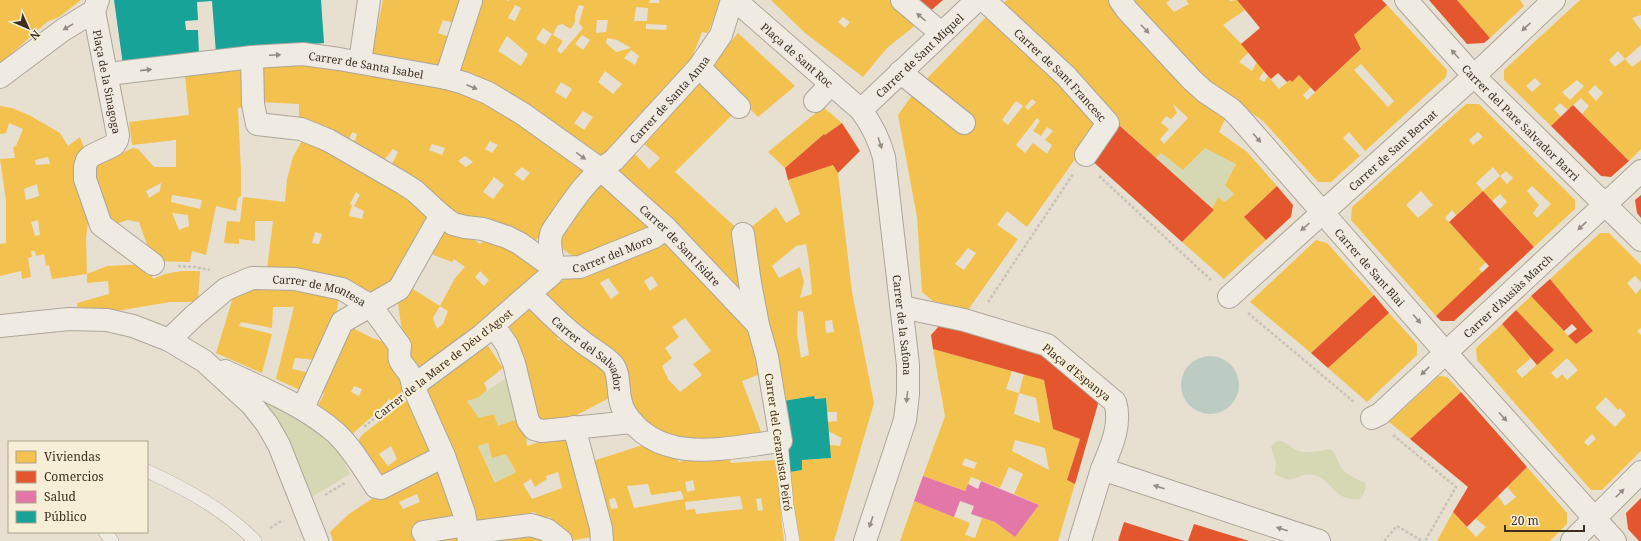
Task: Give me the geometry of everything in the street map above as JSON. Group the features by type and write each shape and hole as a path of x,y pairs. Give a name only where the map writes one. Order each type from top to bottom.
{"street":[{"path":"360,62 369,0"},
{"path":"902,0 941,33"},
{"name":"Carrer de Sant Miquel","path":"861,110 977,0"},
{"name":"Carrer de Sant Francesc","path":"984,0 1066,76 1108,123 1084,158"},
{"name":"Carrer de Sant Blai","path":"1120,0 1127,10 1191,79 1231,109 1323,211 1445,352 1615,541"},
{"name":"Carrer del Pare Salvador Barri","path":"1406,0 1474,76 1641,240"},
{"name":"Carrer de Sant Bernat","path":"1229,297 1474,76 1554,0"},
{"path":"446,78 471,1"},
{"name":"Plaça de la Sinagoga","path":"0,77 97,5 118,140 114,145 91,156 87,160 85,167 85,179 101,226 153,264"},
{"name":"Carrer de Santa Anna","path":"554,268 550,237 551,233 577,195 600,169 614,160 699,67 721,35 731,7"},
{"name":"Plaça de Sant Roc","path":"731,7 831,84 861,110"},
{"name":"Carrer de Santa Isabel","path":"108,74 252,57 313,55 446,78 464,83 488,93 532,120 600,169"},
{"path":"252,57 254,104 257,124 301,130 328,140 401,182 453,224 483,229 507,237 519,243 554,268"},
{"path":"699,67 739,107"},
{"path":"900,72 964,123"},
{"path":"815,101 831,84"},
{"name":"Carrer de la Safona","path":"861,110 872,124 884,157 908,365 908,394 904,420 865,541"},
{"name":"Carrer de Sant Isidre","path":"600,169 666,228 758,325"},
{"name":"Carrer d'Ausiàs March","path":"1372,418 1380,414 1641,171"},
{"name":"Carrer de Montesa","path":"169,340 194,316 226,289 252,278 295,279 342,289 371,306 396,292 402,285 441,215"},
{"name":"Carrer del Moro","path":"554,268 580,267 654,237 666,228"},
{"name":"Carrer del Ceramista Peiró","path":"743,242 758,325 767,357 781,441"},
{"name":"Carrer de la Mare de Déu d'Agost","path":"412,386 494,326 552,274 554,268"},
{"name":"Carrer del Salvador","path":"530,294 577,338 612,364 617,376 621,407 641,431 655,440 689,451 701,451 781,441"},
{"path":"302,408 342,322 371,306 400,346 400,363 410,374 412,386 444,456 468,533"},
{"name":"Plaça d'Espanya","path":"902,307 964,320 1047,345 1115,402 1118,411 1116,427 1080,541"},
{"path":"0,326 69,319 107,320 133,326 169,340 204,361 302,408 336,433 346,443 376,487 381,488 444,456"},
{"path":"494,326 507,345 514,363 528,421 534,429 542,431 632,422"},
{"path":"204,361 252,405 267,424 279,445 317,541"},
{"path":"574,427 599,520 602,541"},
{"path":"1102,469 1319,541"},
{"path":"1572,541 1641,472"},
{"path":"423,532 468,533 531,525 547,530 561,541"}],"lane":[{"name":"Carrer del Ceramista Peiró","path":"781,441 787,505 793,541"},
{"path":"148,471 212,506 231,519 254,540"},
{"path":"106,533 112,541"}],"path":[{"path":"153,264 156,266 195,267 252,278"},
{"name":"Carrer de la Mare de Déu d'Agost","path":"346,443 412,386"},
{"path":"254,540 304,507 366,471"},
{"path":"1384,541 1397,526 1422,541"}],"green space":[{"path":"1205,148 1236,163 1225,185 1234,194 1225,202 1218,197 1212,209 1156,158 1161,153 1183,170"},
{"path":"513,374 524,417 498,426 494,414 479,418 467,401 485,392"},
{"path":"259,397 291,407 340,453 350,474 310,498"},
{"path":"1279,441 1301,452 1314,452 1330,449 1335,454 1343,470 1365,483 1366,488 1364,494 1359,499 1350,499 1343,497 1321,477 1314,475 1303,475 1287,479 1275,474 1276,462 1271,447 1274,443"},
{"path":"488,443 492,458 506,454 516,472 496,483 478,446"}],"shaded area":[{"path":"1204,356 1216,356 1231,364 1239,379 1239,391 1231,406 1216,414 1204,414 1189,406 1181,391 1181,379 1189,364"}],"building: Viviendas":[{"path":"0,0 81,0 59,17 47,22 0,64"},
{"path":"383,0 466,0 458,24 443,20 438,33 453,38 441,72 371,58"},
{"path":"474,0 650,0 649,3 659,3 659,0 721,0 708,33 702,32 691,60 602,161 453,70","holes":["515,5 521,8 515,21 508,18","579,5 584,6 579,23 583,28 561,54 557,50 563,41 553,35 557,26 562,24 571,29 575,22 575,14","636,7 648,8 647,21 634,21","597,20 608,20 606,32 596,33","646,24 667,25 666,30 646,29","543,28 552,34 545,45 536,39","582,35 590,40 583,50 575,44","507,36 528,54 521,66 498,51","607,38 617,40 631,48 616,52 606,43","631,50 639,56 635,65 624,58","605,71 622,84 613,94 598,82","561,82 572,89 566,99 555,92","583,111 593,117 584,130 574,123"]},
{"path":"771,0 890,0 917,24 887,48 863,77 805,33","holes":["843,17 850,22 845,28 838,22"]},
{"path":"1007,0 1112,0 1227,115 1219,132 1247,152 1277,186 1244,217 1266,240 1224,279 1182,242 1214,210 1212,209 1218,197 1225,202 1234,194 1225,185 1236,164 1205,148 1183,170 1161,153 1156,158 1113,119 1001,5","holes":["1173,104 1188,118 1164,144 1160,139 1169,129 1161,123 1166,116 1171,119 1177,113"]},
{"path":"1126,0 1170,0 1166,3 1174,12 1189,4 1186,0 1237,0 1245,10 1223,25 1249,52 1239,62 1252,71 1257,62 1264,71 1259,79 1264,82 1268,76 1279,89 1290,80 1292,82 1299,75 1311,87 1303,95 1307,100 1361,49 1354,35 1387,5 1447,70 1446,77 1365,151 1349,132 1343,138 1360,156 1331,182 1318,182 1263,121 1215,88","holes":["1361,64 1394,101 1388,107 1354,70"]},
{"path":"1457,0 1520,0 1524,6 1490,38"},
{"path":"1580,0 1641,0 1641,15 1632,18 1641,30 1641,45 1625,59 1632,67 1641,60 1641,149 1629,161 1582,114 1589,106 1581,98 1568,110 1560,103 1554,109 1561,117 1551,126 1504,80 1504,70","holes":["1618,51 1625,59 1615,67 1609,60","1535,78 1541,84 1532,92 1526,86","1577,80 1584,86 1570,100 1562,92","1595,85 1603,93 1596,101 1588,92"]},
{"path":"990,13 1100,124 1027,227 1007,211 997,225 1018,239 968,310 933,301 922,292 917,217 898,115 915,91","holes":["1032,99 1036,102 1028,110 1025,107","1016,101 1023,106 1008,125 1002,120","1037,118 1040,121 1033,131 1041,136 1047,127 1053,131 1045,140 1052,145 1047,154 1033,143 1025,153 1016,145","968,248 976,253 964,270 955,264"]},
{"path":"738,33 795,86 758,117 709,68"},
{"path":"259,64 329,66 470,92 585,167 548,226 531,246 460,221 389,170 398,152 393,149 380,165 299,122 299,104 258,102","holes":["352,132 357,134 355,141 349,139","490,141 498,145 492,153 485,149","432,144 445,148 442,155 429,150","465,156 473,162 466,167 458,161","522,167 530,173 523,181 514,174","494,177 504,185 493,199 483,192"]},
{"path":"246,65 249,106 238,108 241,196 238,198 236,211 216,206 206,255 192,251 190,262 153,261 139,222 127,220 112,226 90,167 133,148 138,149 154,167 176,167 176,140 132,145 129,122 189,115 185,76","holes":["161,183 160,191 149,198 146,191","172,195 202,200 200,209 171,202","172,213 188,215 189,226 179,230"]},
{"path":"701,77 735,112 675,172 743,234 776,207 786,223 800,214 788,180 833,165 838,173 852,292 874,403 834,541 800,541 794,509 790,472 802,470 802,460 831,458 829,445 840,446 842,438 828,431 828,422 837,421 837,412 827,412 826,398 815,399 814,396 783,401 746,284 737,292 618,169 634,153 649,169 660,158 643,143","holes":["806,244 812,294 800,298 804,282 800,267 779,278 772,266 796,246","798,311 803,312 809,355 801,358 797,333","832,320 834,332 826,333 825,321"]},
{"path":"1466,104 1479,104 1575,200 1575,209 1534,247 1500,209 1507,202 1500,194 1492,201 1483,191 1456,215 1452,210 1445,218 1486,262 1479,269 1483,273 1436,316 1351,220 1352,207","holes":["1478,132 1483,137 1473,145 1469,140","1493,167 1500,176 1483,191 1476,183","1506,171 1513,178 1507,184 1500,176","1532,186 1551,204 1537,218 1533,213 1539,205 1527,191","1421,191 1433,205 1418,218 1406,205"]},
{"path":"0,106 12,108 29,115 60,133 68,146 80,137 83,145 90,209 86,237 87,274 52,279 49,265 46,266 44,254 36,256 35,251 31,251 32,257 28,258 31,277 22,279 21,271 0,276 0,244 6,243 6,201 0,159 15,158 13,147 16,146 23,129 9,123 6,133 0,134","holes":["48,157 50,164 36,165 35,160","37,184 39,196 26,200 24,189","38,220 40,235 35,236 31,222"]},
{"path":"823,107 842,123 825,135 824,134 785,168 768,152"},
{"path":"304,137 331,147 433,216 394,288 381,285 373,292 344,284 267,269 273,221 255,221 255,241 239,239 239,244 224,243 227,221 240,222 243,197 285,202 287,179 293,157","holes":["356,192 360,195 354,206 364,211 362,219 349,216 352,205 350,204","315,232 322,234 319,244 312,243"]},
{"path":"599,180 654,234 581,262 564,250 554,238"},
{"path":"439,227 468,236 480,244 490,236 543,270 505,307 424,367 407,367 397,296 408,286 440,306 455,278 465,267 454,259 452,262 426,252","holes":["480,271 489,280 484,286 475,277","440,306 448,311 443,324 437,329 433,318"]},
{"path":"1600,233 1609,233 1641,265 1641,282 1635,276 1627,283 1636,294 1641,288 1641,328 1637,331 1641,335 1641,451 1602,490 1591,490 1477,360 1476,348 1502,324 1531,358 1516,371 1522,378 1553,350 1516,310 1531,296 1576,344 1593,331 1550,279","holes":["1567,358 1578,370 1567,380 1562,374 1557,379 1551,373","1606,397 1618,410 1620,408 1626,415 1615,427 1595,408","1592,434 1596,439 1588,446 1584,442"]},
{"path":"665,235 750,321 763,373 742,381 761,432 721,444 666,439 629,405 590,343 544,293 575,272","holes":["652,276 658,285 650,291 644,281","608,278 619,293 611,299 600,283","685,318 711,351 693,364 702,375 680,392 668,379 662,366 672,358 665,348 679,337 672,327"]},
{"path":"1316,240 1327,243 1374,295 1311,353 1250,302"},
{"path":"149,264 153,279 165,274 181,271 200,271 198,302 170,302 117,311 91,309 78,313 77,303 109,294 108,281 87,283 87,274 107,266"},
{"path":"298,287 340,294 335,319 316,360 295,358 292,369 310,373 302,391 276,379 294,307 273,307 272,328 241,322 239,326 272,334 262,373 216,353 235,291"},
{"path":"531,300 550,317 558,340 576,342 609,368 615,395 571,418 532,420 512,331 506,320"},
{"path":"1389,313 1417,344 1417,355 1367,402 1328,368"},
{"path":"349,326 372,338 397,346 406,388 392,401 389,399 376,413 352,434 316,409 324,394 322,393","holes":["354,386 362,389 359,396 351,392"]},
{"path":"484,340 503,368 484,383 487,390 479,397 467,401 479,418 494,414 498,426 524,417 527,446 563,434 578,459 599,536 569,541 550,517 539,520 535,512 476,522 419,383","holes":["488,443 492,458 506,454 516,472 495,483 478,446","558,472 562,488 532,499 523,484 531,479 535,487 547,479 546,476"]},
{"path":"933,349 1012,371 1006,389 1019,393 1024,374 1044,380 1053,429 1080,439 1067,480 1075,484 1058,541 900,541 914,501 970,523 965,535 975,538 982,518 995,522 1015,537 1039,505 1014,494 1023,474 1009,467 1000,488 971,477 965,491 923,476 945,416","holes":["1019,393 1036,398 1040,423 1014,414","1015,440 1045,448 1049,470 1012,451","965,458 977,463 974,469 962,465"]},
{"path":"1439,376 1447,377 1461,392 1410,439 1389,422"},
{"path":"410,398 438,450 383,483 356,443 363,434","holes":["391,446 397,459 388,466 379,454"]},
{"path":"652,442 673,452 679,462 688,459 728,453 731,463 777,460 784,541 607,541 590,462","holes":["693,480 695,490 687,492 685,482","648,484 651,495 681,491 684,499 634,508 627,486","740,496 743,509 696,514 695,509 686,510 685,502","615,498 618,508 611,509 609,499","761,498 763,510 758,511 756,499"]},
{"path":"440,466 461,541 333,541 330,532 349,514 370,500","holes":["417,494 420,502 403,509 399,502"]},
{"path":"1527,467 1567,513 1567,524 1550,541 1437,541 1453,512 1476,537 1486,527 1475,518 1498,496 1505,506 1516,497 1507,487"},
{"path":"542,534 543,541 495,541 495,540"}],"building: Comercios":[{"path":"913,0 943,0 928,13"},
{"path":"1237,0 1382,0 1387,5 1354,35 1361,49 1315,92 1299,75 1292,82 1290,80 1287,82 1278,73 1271,79 1268,76 1241,44 1260,28"},
{"path":"1429,0 1457,0 1490,38 1484,43 1467,44"},
{"path":"1573,105 1629,161 1611,177 1601,176 1551,126"},
{"path":"842,123 860,151 838,173 833,165 788,180 785,168 824,134 825,135"},
{"path":"1119,125 1214,210 1182,242 1090,159 1102,143"},
{"path":"1277,186 1293,205 1291,217 1266,240 1244,217"},
{"path":"1483,191 1534,247 1454,321 1441,321 1436,316 1489,266 1449,222"},
{"path":"1641,195 1641,218 1637,213 1635,200"},
{"path":"1550,279 1593,331 1576,344 1568,336 1577,329 1572,324 1564,331 1531,296"},
{"path":"1374,295 1389,313 1328,368 1311,353"},
{"path":"1516,310 1554,350 1537,365 1502,324"},
{"path":"940,325 1045,354 1093,394 1098,404 1075,484 1067,480 1080,439 1053,429 1044,380 933,349 931,335"},
{"path":"1461,392 1527,467 1467,527 1453,512 1468,487 1410,439"},
{"path":"1641,498 1641,541 1639,541 1628,529 1626,513"},
{"path":"1124,522 1184,541 1118,541"},
{"path":"1194,524 1249,541 1188,541"}],"building: Salud":[{"path":"923,476 965,491 968,484 978,489 981,481 1039,505 1015,537 995,522 971,514 974,506 960,501 954,517 914,501"}],"building: Público":[{"path":"114,0 321,0 324,43 216,53 212,1 197,2 198,20 185,21 186,30 198,30 199,55 123,65"},
{"path":"814,396 815,399 826,398 831,458 802,460 802,470 790,472 783,401"}]}
